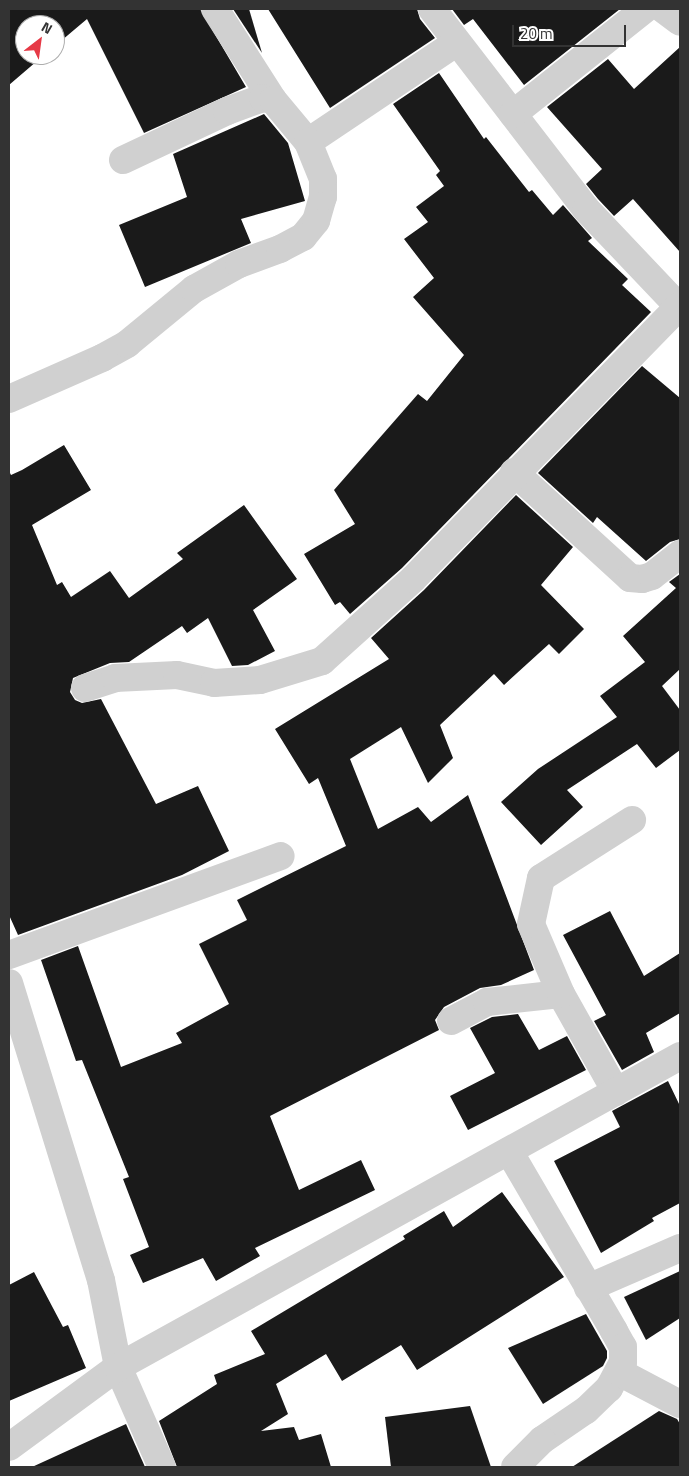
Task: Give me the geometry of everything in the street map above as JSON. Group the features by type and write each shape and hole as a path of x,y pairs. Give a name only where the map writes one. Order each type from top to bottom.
{"street":[{"path":"9,399 102,358 127,344 194,289 238,264 280,249 303,237 316,221 323,197 323,179 308,142 273,100 215,9"},
{"path":"85,688 115,678 177,675 214,683 260,680 322,661 413,579 514,472 679,306 586,208 456,43 432,9"},
{"path":"513,114 645,9"},
{"path":"664,9 680,22"},
{"path":"308,142 456,43"},
{"path":"123,160 253,100 273,100"},
{"path":"514,472 630,578 642,579 652,576 679,559"},
{"path":"616,1092 561,994 531,924 541,878 632,820"},
{"path":"9,955 281,856"},
{"path":"9,984 101,1280 118,1367 162,1467"},
{"path":"451,1021 486,1002 561,994"},
{"path":"9,1447 118,1367 680,1056"},
{"path":"509,1151 622,1347 619,1372 609,1388 586,1410 542,1440 515,1467"},
{"path":"588,1288 680,1248"},
{"path":"619,1372 680,1404"}],"building":[{"path":"9,9 200,9 246,87 144,133 87,19 65,38 65,15 15,15 15,65 32,65 9,85"},
{"path":"233,9 249,9 262,53"},
{"path":"268,9 417,9 420,19 435,38 330,108"},
{"path":"452,9 620,9 524,85 473,19 464,25"},
{"path":"680,47 680,252 633,199 614,216 598,199 586,184 602,169 547,107 608,59 634,89"},
{"path":"439,73 484,139 486,137 529,192 532,190 553,215 563,205 592,238 588,241 628,279 622,285 651,312 402,568 350,614 340,602 335,605 304,554 355,524 334,490 418,394 427,401 464,355 413,297 434,278 404,239 428,222 416,207 444,186 436,175 440,171 393,104"},
{"path":"264,114 288,143 305,201 241,219 251,243 145,287 119,225 187,197 173,154"},
{"path":"642,366 680,398 680,539 670,542 646,561 597,517 593,523 538,473"},
{"path":"64,445 91,490 32,525 57,585 62,582 71,597 110,571 129,598 183,559 177,553 244,505 297,579 253,610 275,651 248,665 232,666 208,618 187,633 182,626 129,662 110,663 73,678 70,692 75,700 82,703 101,699 156,804 198,786 229,851 182,875 18,935 9,915 9,471 11,475 22,470"},
{"path":"516,495 573,547 541,585 584,629 559,654 549,644 504,685 494,674 440,725 453,758 428,783 401,727 350,759 378,829 418,807 431,822 468,795 534,970 501,985 480,988 444,1007 435,1020 439,1030 270,1116 299,1190 361,1160 375,1190 255,1248 260,1256 216,1281 203,1258 143,1283 130,1255 149,1247 123,1179 129,1177 82,1060 76,1061 41,960 78,946 121,1067 182,1043 176,1033 229,1004 199,944 247,920 237,900 346,846 318,778 309,784 275,729 389,659 371,638 424,590"},
{"path":"680,574 680,669 662,686 680,710 680,750 656,768 637,744 567,790 583,807 541,845 501,802 538,769 617,717 600,696 645,662 623,636 676,588 669,582"},
{"path":"610,911 644,976 680,953 680,1013 646,1033 654,1052 622,1070 594,1021 606,1015 563,935"},
{"path":"518,1014 539,1050 567,1036 586,1070 468,1130 450,1096 495,1073 470,1028 492,1017"},
{"path":"668,1081 680,1106 680,1203 652,1218 654,1221 601,1253 554,1161 620,1127 612,1111"},
{"path":"502,1192 564,1277 417,1370 401,1345 342,1381 326,1354 276,1384 288,1414 261,1431 294,1427 299,1440 321,1434 331,1467 177,1467 159,1421 217,1384 214,1375 265,1354 251,1331 405,1239 403,1236 444,1211 453,1227"},
{"path":"680,1271 680,1318 646,1340 624,1297"},
{"path":"34,1272 63,1327 68,1325 86,1368 9,1401 9,1285"},
{"path":"586,1314 607,1351 607,1358 603,1366 543,1404 508,1348"},
{"path":"470,1406 491,1467 391,1467 385,1417"},
{"path":"659,1411 677,1419 680,1424 680,1467 572,1467"},
{"path":"126,1424 145,1467 32,1467"}]}
